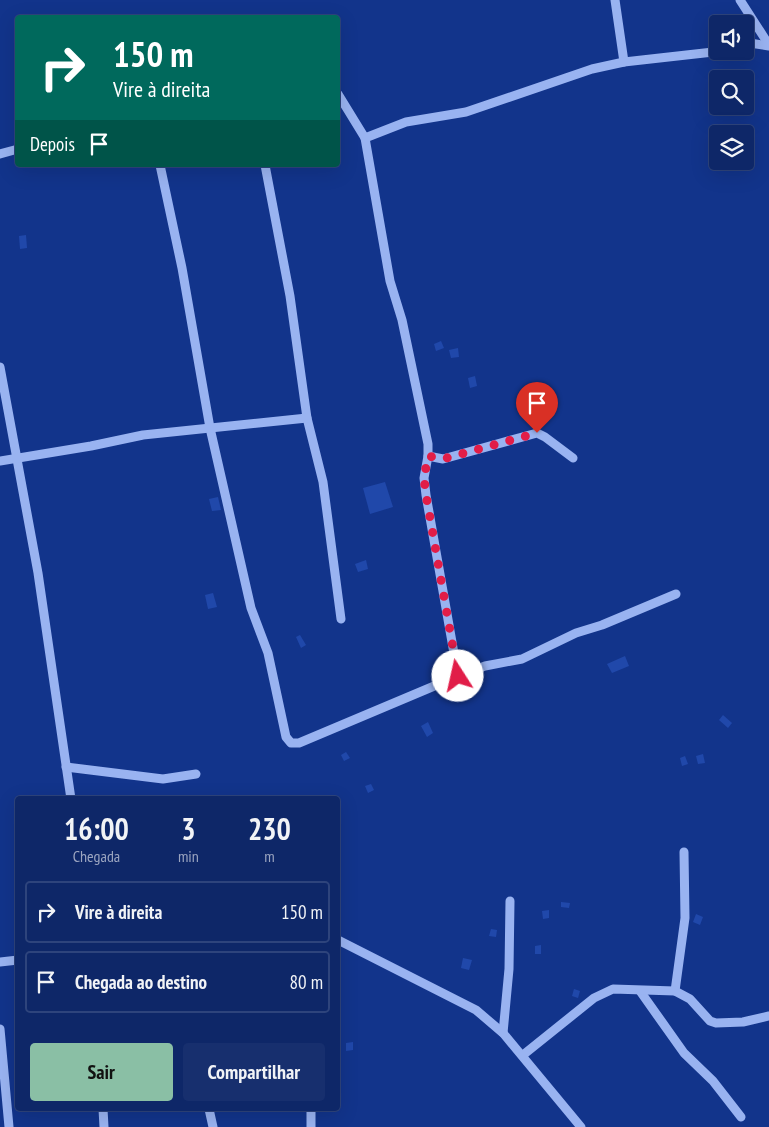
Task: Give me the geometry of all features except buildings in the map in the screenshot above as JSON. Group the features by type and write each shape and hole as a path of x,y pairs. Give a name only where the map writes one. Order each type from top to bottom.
{"street":[{"path":"615,0 624,62"},
{"path":"740,0 769,46"},
{"path":"754,44 769,46"},
{"path":"365,138 406,122 466,112 592,69 624,62 709,52"},
{"path":"340,98 365,138 390,281 402,320 428,444 424,478 426,495 458,676"},
{"path":"0,154 15,150"},
{"path":"160,167 182,268 210,428 251,608 268,653 286,737 291,743 299,743 485,666 522,659 576,633 602,625 676,594"},
{"path":"265,167 290,296 307,418 323,482 340,619"},
{"path":"0,367 38,573 71,796"},
{"path":"0,461 91,446 143,435 307,418"},
{"path":"428,456 443,459 537,433 573,458"},
{"path":"66,767 163,778 196,774"},
{"path":"675,991 685,918 684,852"},
{"path":"503,1032 509,969 510,901"},
{"path":"340,941 476,1010 503,1032 524,1055 582,1127"},
{"path":"0,962 15,960"},
{"path":"524,1055 603,992 613,989 675,991 690,1000 710,1020 716,1023 744,1022 769,1016"},
{"path":"640,991 684,1053 712,1081 741,1117"},
{"path":"0,1029 9,1127"},
{"path":"103,1111 104,1127"},
{"path":"209,1111 213,1127"},
{"path":"311,1111 311,1127"}],"route":[{"path":"458,676 426,495 424,478 428,456 437,460 443,459 537,433"}]}
